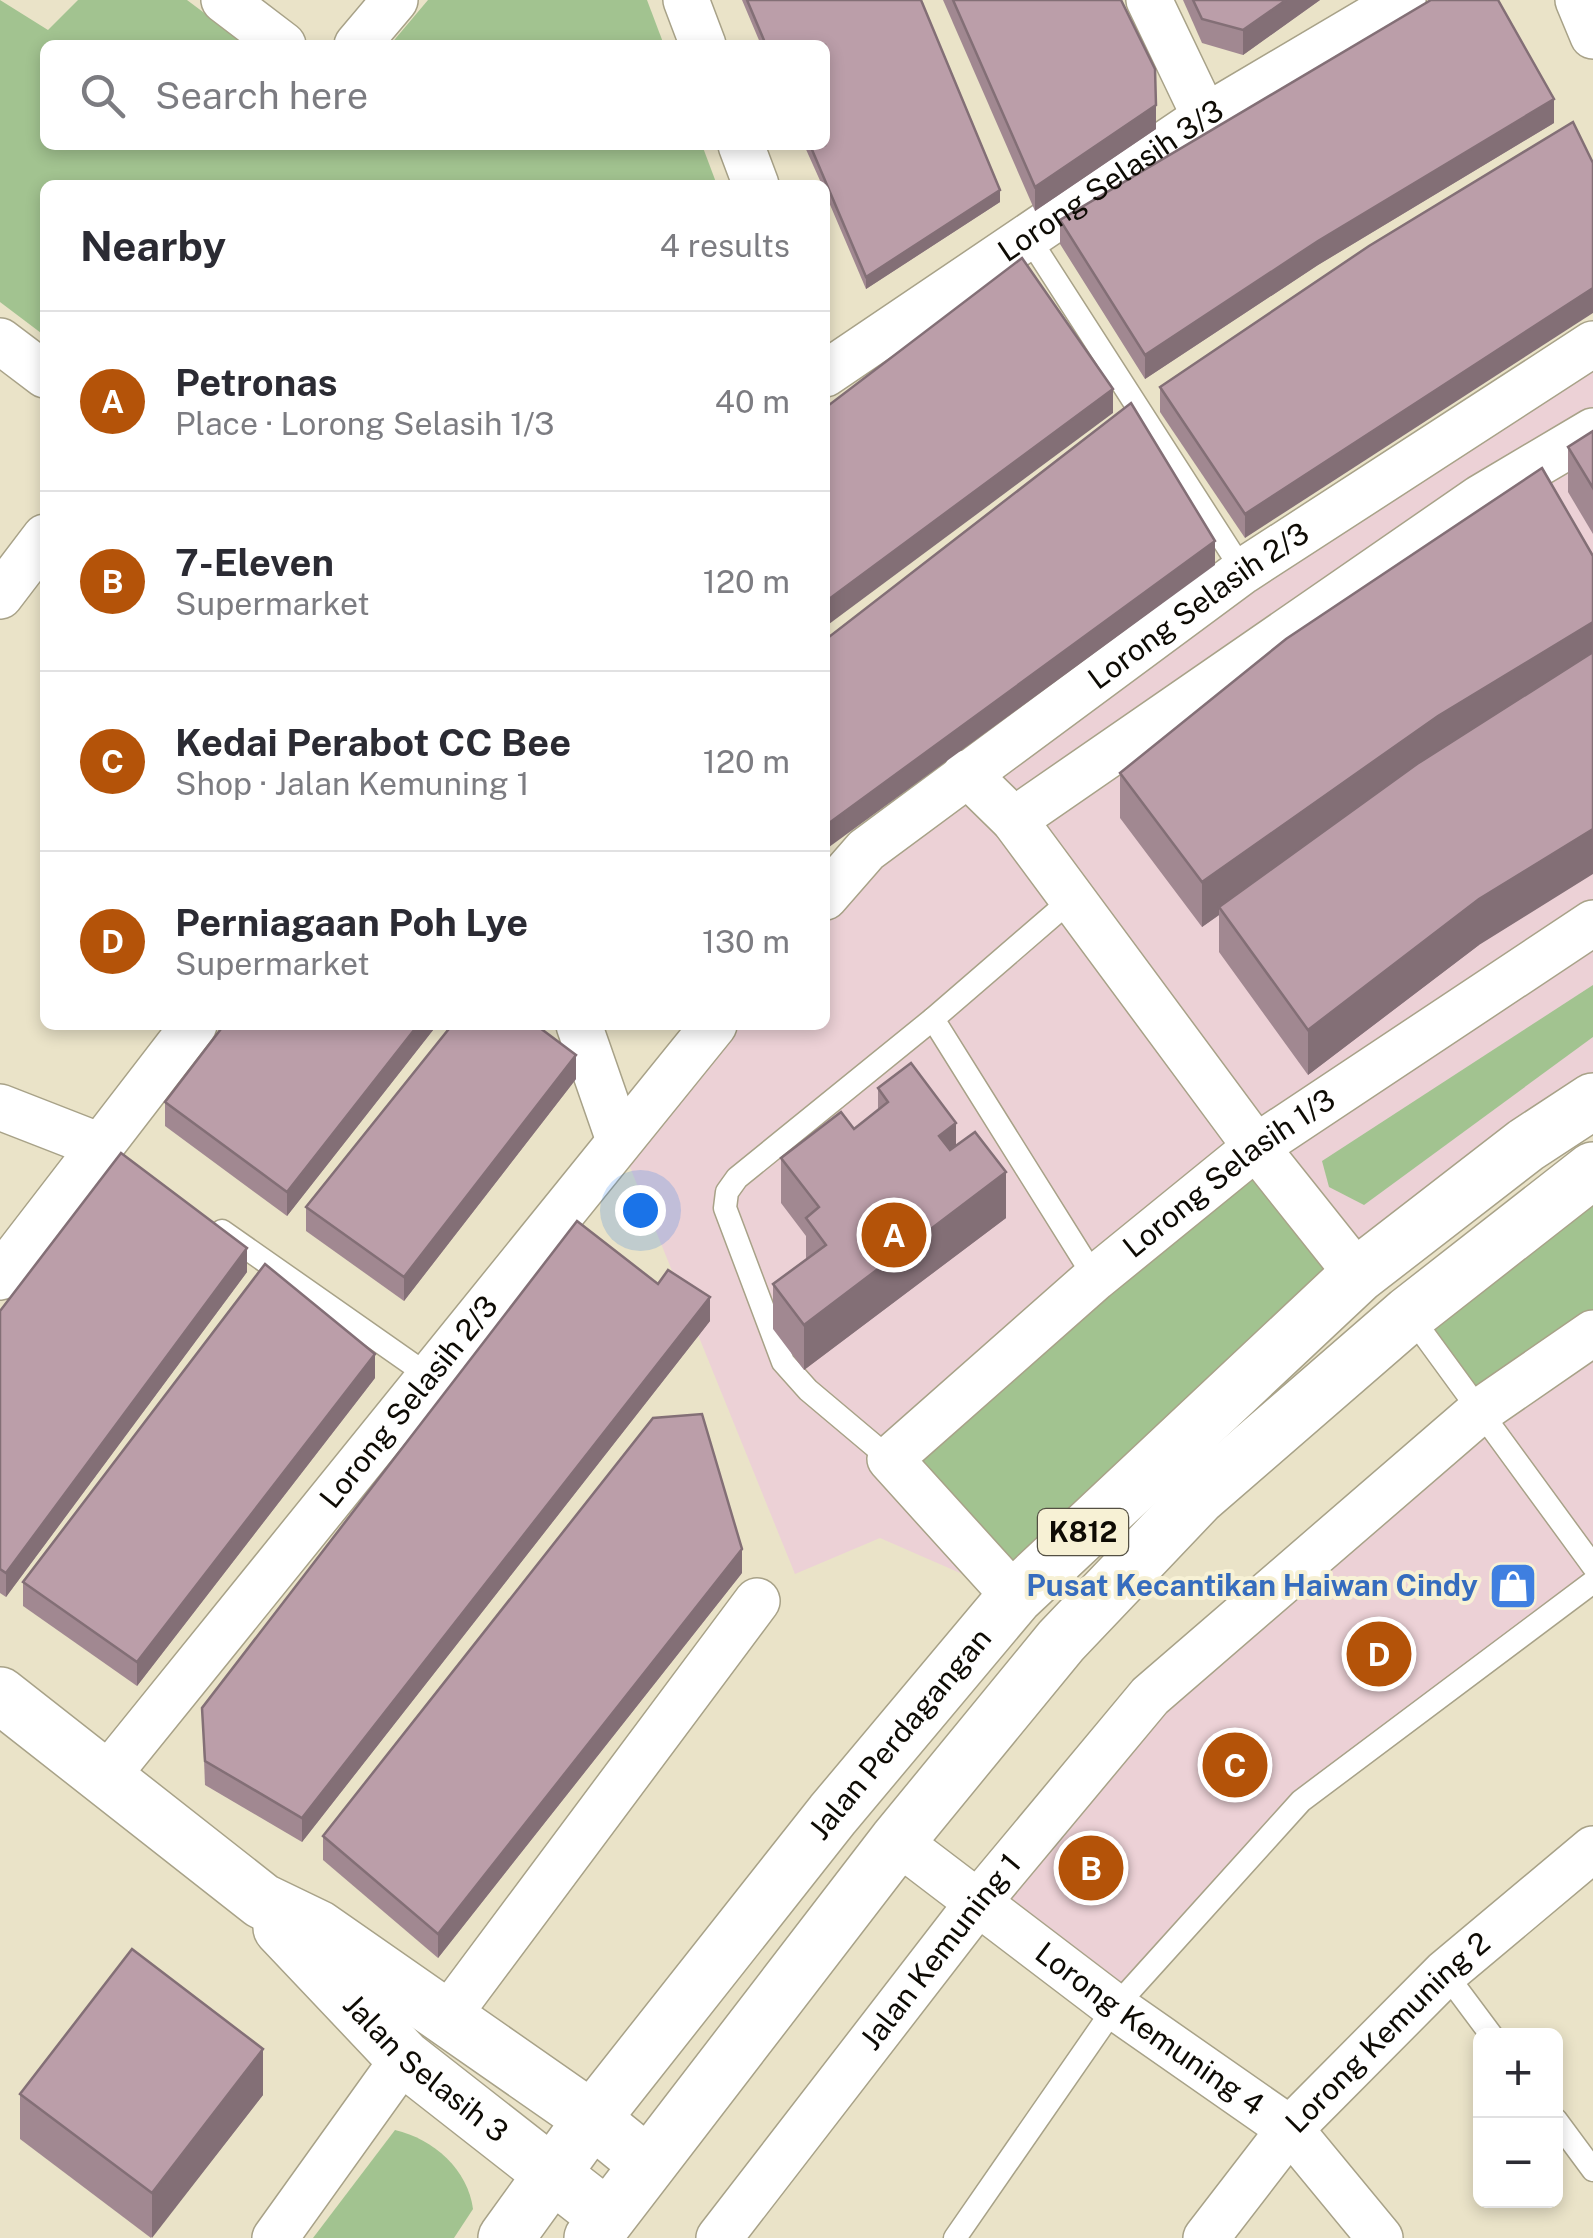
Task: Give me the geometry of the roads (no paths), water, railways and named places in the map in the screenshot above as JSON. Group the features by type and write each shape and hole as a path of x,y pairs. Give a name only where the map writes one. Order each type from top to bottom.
{"main road":[{"name":"Jalan Perdagangan","path":"506,2238 592,2119 833,1814 1015,1598 1358,1275 1526,1146 1593,1101"},
{"name":"Jalan Perdagangan","path":"600,2228 897,1840 1061,1640 1198,1497 1409,1314 1593,1170"},
{"name":"Jalan Selasih 3","path":"0,1695 262,1901 318,1928 592,2119 646,2163"},
{"name":"Jalan Selasih 3","path":"262,1901 293,1945 404,2058 552,2173 600,2228"}],"street":[{"path":"224,0 276,40"},
{"path":"361,40 395,0"},
{"path":"686,0 701,40"},
{"path":"1149,0 1205,117"},
{"name":"Lorong Selasih 3/3","path":"830,368 1205,117 1404,0"},
{"path":"1578,0 1593,36"},
{"path":"743,150 754,180"},
{"path":"0,341 40,371"},
{"name":"Lorong Selasih 2/3","path":"830,891 866,850 1242,571 1593,344"},
{"path":"1014,820 1480,498 1593,431"},
{"path":"0,596 40,544"},
{"path":"966,773 1014,820 1256,1147 1358,1275"},
{"name":"Lorong Selasih 1/3","path":"890,1459 1095,1278 1256,1147 1593,923"},
{"path":"0,1278 108,1152 191,1030"},
{"path":"581,1030 619,1140"},
{"name":"Lorong Selasih 2/3","path":"106,1777 710,1030"},
{"path":"0,1107 108,1152"},
{"name":"Jalan Kemuning 1","path":"719,2238 980,1900 1150,1696 1480,1411 1593,1333"},
{"path":"890,1459 1015,1598"},
{"path":"446,2018 756,1601"},
{"name":"Lorong Kemuning 4","path":"897,1840 1115,2007 1290,2129 1380,2238"},
{"name":"Lorong Kemuning 2","path":"1206,2238 1290,2129 1445,1973 1593,1849"},
{"path":"275,2238 404,2058"}],"lane":[{"path":"1027,235 1242,571"},
{"path":"890,1459 808,1390 783,1362 725,1208 737,1178 933,1019 1072,899"},
{"path":"933,1019 1095,1278"},
{"path":"210,1223 429,1376"},
{"path":"1409,1314 1593,1566"},
{"path":"954,2238 1115,2007 1301,1801 1593,1582"},
{"path":"1445,1973 1486,2028"},
{"path":"1563,2129 1593,2170"}],"place":[{"name":"Petronas","path":"894,1235"},
{"name":"Pusat Kecantikan Haiwan Cindy","path":"1513,1586"},
{"name":"Perniagaan Poh Lye","path":"1379,1654"},
{"name":"Kedai Perabot CC Bee","path":"1235,1765"},
{"name":"7-Eleven","path":"1091,1868"}]}
